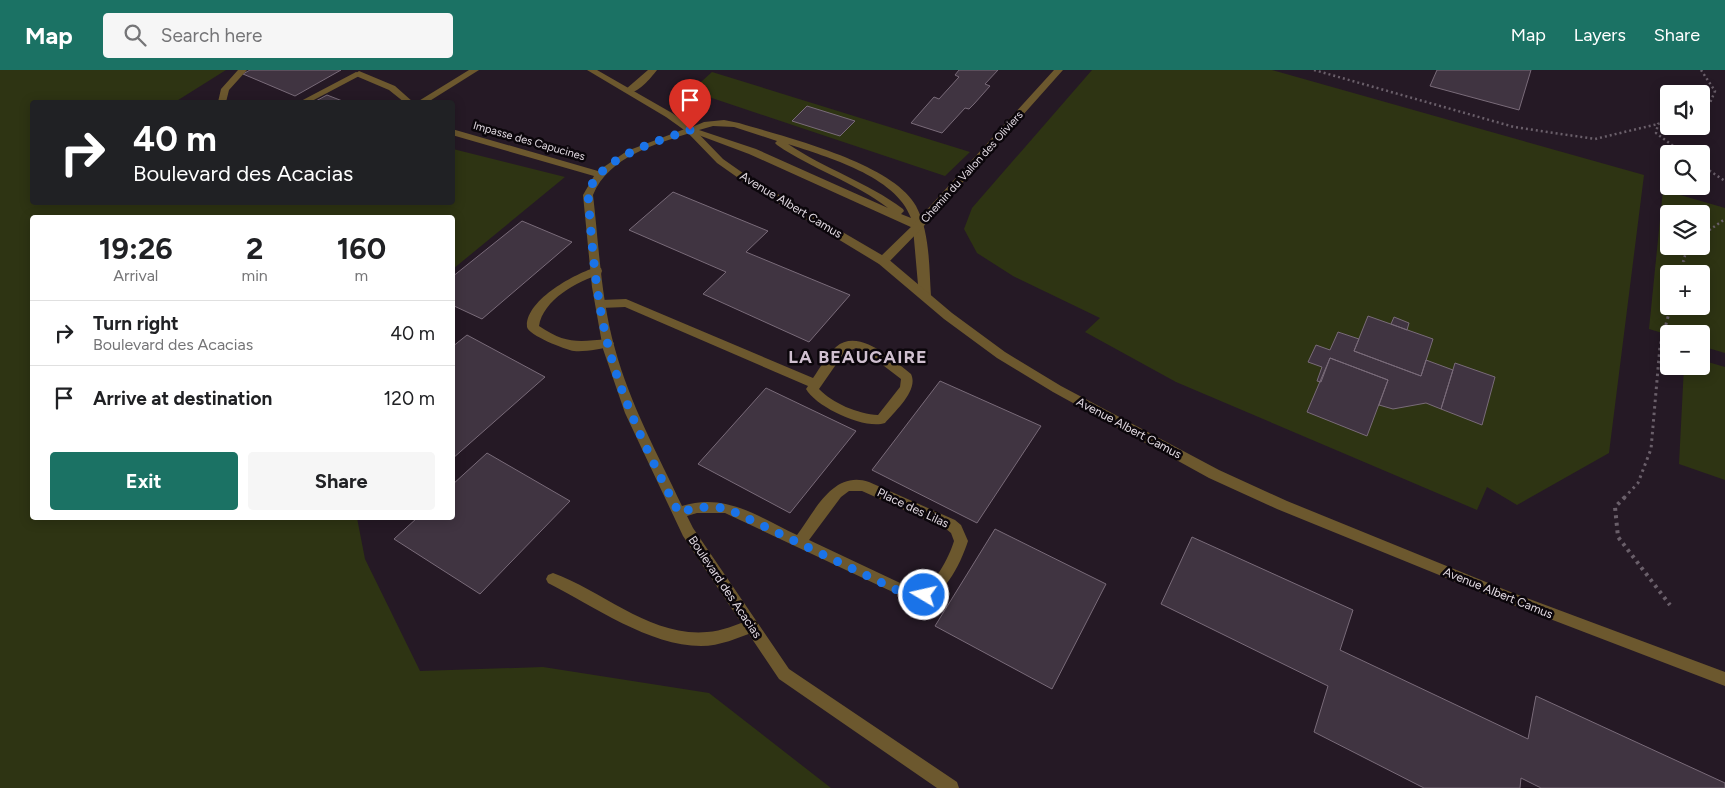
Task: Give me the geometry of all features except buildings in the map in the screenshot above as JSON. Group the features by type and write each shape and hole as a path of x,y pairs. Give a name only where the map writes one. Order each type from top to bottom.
{"street":[{"path":"222,100 225,89 243,70"},
{"path":"425,100 475,70"},
{"name":"Avenue Albert Camus","path":"591,70 650,102 690,130 720,161 747,180 883,262 1001,355 1057,389 1214,474 1282,505 1508,598 1626,644 1725,679"},
{"path":"629,91 644,80 653,70"},
{"name":"Chemin du Vallon des Oliviers","path":"883,262 1059,70"},
{"path":"308,100 359,74 392,88 401,93 406,100"},
{"name":"Boulevard des Acacias","path":"918,226 882,197 848,178 796,155 772,137 722,122 705,124 628,154 599,174 590,187 588,195 601,304 608,343 631,413 688,532 784,674 951,788"},
{"path":"690,130 715,136 873,204 918,226 925,296"},
{"name":"Impasse des Capucines","path":"455,133 599,174"},
{"path":"597,271 579,277 541,307 534,317 533,328 545,336 574,347 608,343"},
{"path":"601,304 626,303 815,384"},
{"path":"857,344 866,347 902,372 907,377 908,384 883,418 873,421 819,398 812,389 815,384 840,350 846,346 857,344"},
{"name":"Place des Lilas","path":"679,513 697,507 726,508 914,596 924,595 935,586 958,551 961,541 956,529 950,524 864,486 852,484 841,488 836,493 800,542"},
{"path":"553,579 671,636 698,639 714,638 751,626"}],"path":[{"path":"1314,70 1514,127 1595,139 1658,124 1656,133 1672,145"},
{"path":"1701,70 1715,91 1710,103"},
{"path":"1710,171 1725,181"},
{"path":"1710,230 1725,219"},
{"path":"1669,315 1660,346 1651,449 1638,483 1615,507 1618,537 1670,605"}],"green space":[{"path":"0,70 226,70 178,100 30,100 30,205 455,205 455,150 565,177 455,267 455,215 30,215 30,520 357,520 365,559 420,671 543,667 709,693 831,788 0,788"},
{"path":"1092,70 1272,70 1644,175 1609,453 1517,505 1487,487 1477,510 1176,382 1085,332 1100,318 1013,276 977,253 964,229 972,208"},
{"path":"712,72 970,152 945,176 691,91"},
{"path":"1662,195 1680,195 1725,208 1725,353 1710,349 1710,325 1660,325 1660,332 1649,329 1660,220 1660,255 1710,255 1710,205 1661,205"},
{"path":"1710,363 1725,367 1725,480 1679,464 1684,375 1710,375"}],"district":[{"name":"LA BEAUCAIRE","path":"858,357"}],"route":[{"path":"690,130 628,154 611,164 599,174 590,187 588,195 598,287 609,349 631,413 665,486 679,513 697,507 712,506 726,508 903,593 914,596 924,595"}]}
